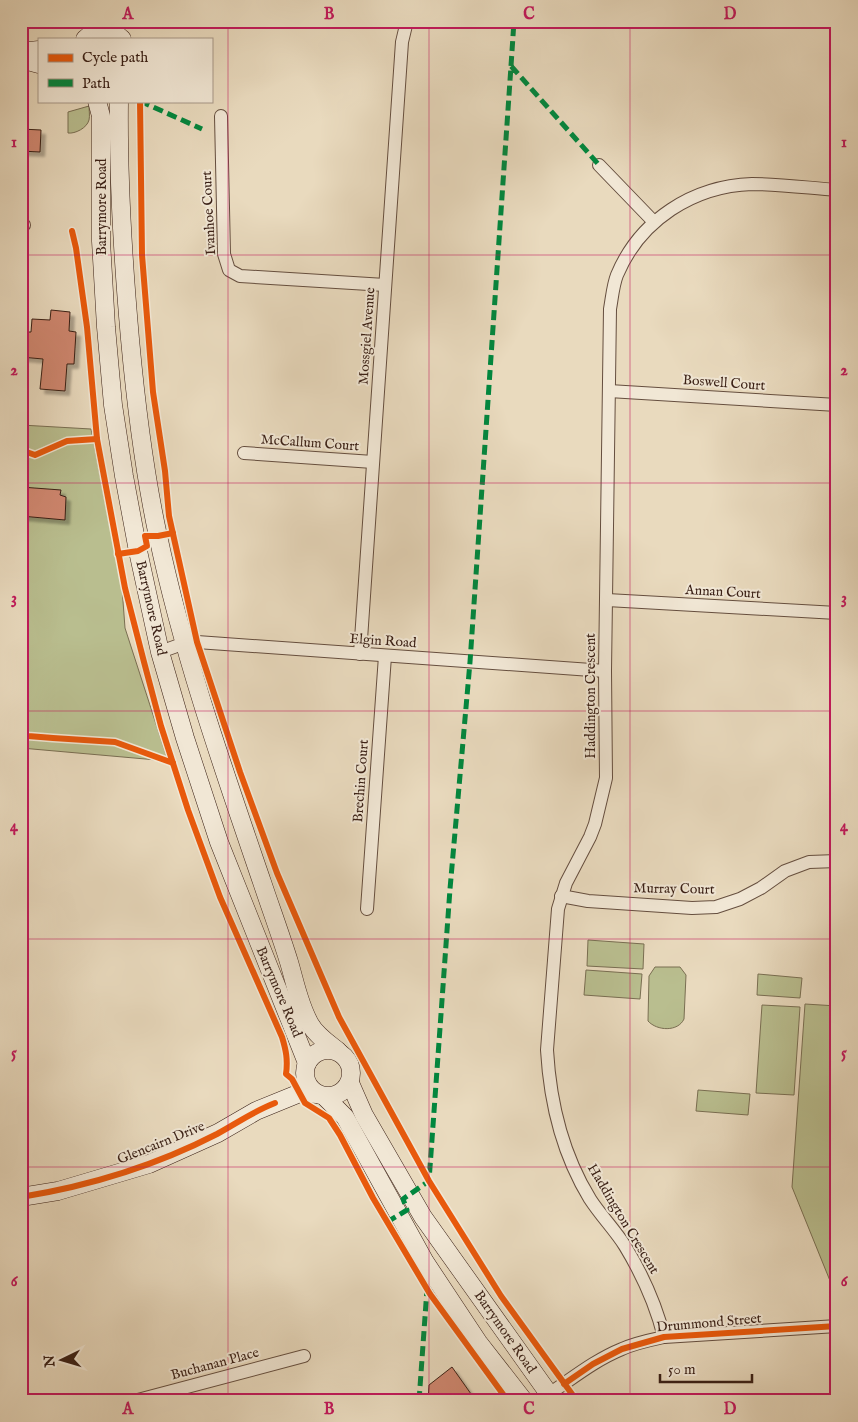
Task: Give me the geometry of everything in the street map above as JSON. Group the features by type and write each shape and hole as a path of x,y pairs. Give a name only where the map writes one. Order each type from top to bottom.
{"street":[{"name":"Mossgiel Avenue","path":"360,654 402,42 407,21"},
{"path":"88,32 105,30 119,32"},
{"path":"21,52 38,50"},
{"path":"21,59 38,64"},
{"name":"Barrymore Road","path":"97,102 101,116 101,241 113,405 138,551 160,652 185,738 219,842 306,1068"},
{"name":"Barrymore Road","path":"119,102 120,215 134,389 158,536 208,725 265,891 300,1001 310,1023 319,1035 338,1052"},
{"name":"Ivanhoe Court","path":"221,116 224,254 229,270 240,276 385,285"},
{"path":"599,165 654,222"},
{"name":"Haddington Crescent","path":"664,1337 654,1302 625,1246 590,1199 573,1165 559,1129 554,1108 547,1050 556,914 570,874 590,837 599,811 606,778 605,671 610,309 617,277 631,246 654,222 682,201 717,189 752,184 837,190"},
{"name":"Boswell Court","path":"609,391 837,405"},
{"name":"McCallum Court","path":"244,453 373,462"},
{"name":"Annan Court","path":"606,600 837,613"},
{"name":"Elgin Road","path":"160,652 185,643 197,642 605,671"},
{"name":"Brechin Court","path":"367,909 385,656"},
{"name":"Murray Court","path":"561,896 588,901 692,908 716,907 761,888 785,871 809,862 837,861"},
{"path":"326,1050 338,1052 345,1057 350,1065 350,1082 340,1094 321,1095 310,1088 306,1068 317,1052 326,1050"},
{"name":"Glencairn Drive","path":"275,1103 296,1087 306,1068"},
{"name":"Barrymore Road","path":"350,1082 364,1115 423,1217 547,1399"},
{"name":"Glencairn Drive","path":"21,1197 58,1191 149,1164 218,1134 256,1110 300,1094 321,1095"},
{"name":"Barrymore Road","path":"321,1095 345,1117 425,1262 478,1342 524,1401"},
{"name":"Drummond Street","path":"547,1399 593,1364 622,1349 664,1337 837,1326"},
{"name":"Buchanan Place","path":"134,1401 304,1356"}],"green space":[{"path":"89,106 89,118 86,126 68,133 68,112"},
{"path":"21,425 91,429 122,588 125,628 168,761 21,748"},
{"path":"588,940 644,944 643,969 587,966"},
{"path":"655,967 680,967 686,975 684,1019 672,1028 657,1027 648,1021 649,976"},
{"path":"586,970 642,974 640,999 584,995"},
{"path":"758,974 802,978 800,998 757,995"},
{"path":"805,1004 837,1006 837,1298 792,1187"},
{"path":"762,1005 800,1007 794,1095 756,1093"},
{"path":"698,1090 750,1094 748,1115 696,1111"}],"building":[{"path":"21,129 41,130 40,152 21,151"},
{"path":"51,310 70,312 69,331 76,332 74,364 67,364 65,391 40,389 43,359 21,357 22,332 31,332 32,319 50,320"},
{"path":"21,487 61,490 60,495 66,497 65,520 21,516"},
{"path":"452,1367 476,1401 428,1401 429,1385"}],"marked path":[{"path":"511,66 514,21"},
{"path":"387,1222 407,1210 403,1199 429,1181 450,889 470,662 511,66 599,165"},
{"path":"142,102 202,129"},
{"path":"419,1401 427,1289"}],"cycle path":[{"path":"140,102 142,255 153,392 165,471 169,516 197,642 240,772 277,873 339,1017 429,1181 501,1296 577,1401"},
{"path":"72,231 87,327 97,439 125,588 161,726 188,810 220,897 282,1037 287,1064 286,1074 292,1079 305,1103 329,1118 373,1198 430,1294 508,1401"},
{"path":"21,450 35,455 67,441 97,439"},
{"path":"118,554 138,551 147,546 145,536 173,533"},
{"path":"21,732 28,736 115,742 173,763"},
{"path":"21,1197 72,1187 147,1165 217,1134 253,1113 275,1103"},
{"path":"564,1384 593,1364 622,1349 664,1337 837,1326"}]}
